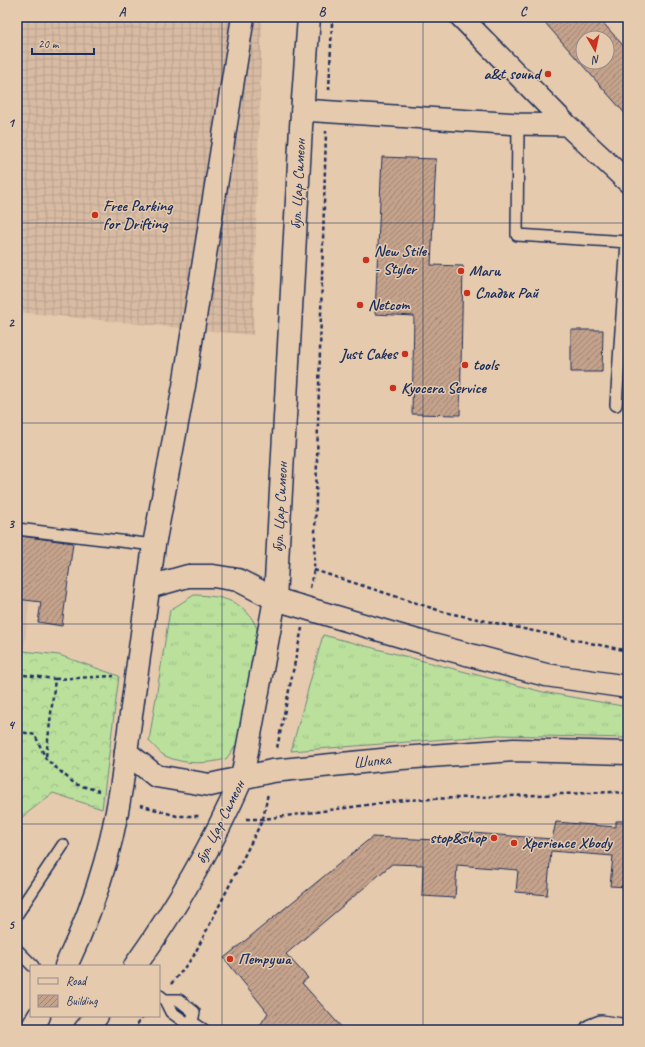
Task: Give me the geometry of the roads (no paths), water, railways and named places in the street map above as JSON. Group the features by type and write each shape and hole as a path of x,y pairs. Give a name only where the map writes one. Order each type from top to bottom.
{"main road":[{"path":"66,965 85,928 104,870 120,797 154,545 184,386 243,17"},
{"name":"бул. Цар Симеон","path":"136,965 162,928 225,818 242,778 275,599 302,110 309,17"},
{"path":"149,587 188,576 213,576 238,580 275,599 421,642 546,674 628,687"},
{"name":"Шипка","path":"126,752 156,776 210,785 272,771 402,758 514,750 628,753"},
{"path":"31,1030 38,1017"},
{"path":"85,1030 96,1017"}],"street":[{"path":"461,17 566,125 628,182"},
{"path":"302,110 518,124 566,125"},
{"path":"591,1030 601,1026 628,1030"}],"lane":[{"path":"518,124 517,235 627,242 616,405"},
{"path":"17,529 154,545"},
{"path":"17,914 63,845"},
{"path":"17,950 33,965"},
{"path":"162,997 171,1012 185,1022 192,1022 204,1030"}],"place":[{"name":"a&t sound","path":"548,74"},
{"name":"Free Parking for Drifting","path":"95,215"},
{"name":"New Stile - Styler","path":"366,260"},
{"name":"Маги","path":"461,271"},
{"name":"Сладък Рай","path":"467,293"},
{"name":"Netcom","path":"360,305"},
{"name":"Just Cakes","path":"405,354"},
{"name":"tools","path":"465,365"},
{"name":"Kyocera Service","path":"393,388"},
{"name":"stop&shop","path":"494,838"},
{"name":"Xperience Xbody","path":"514,843"},
{"name":"Петруша","path":"230,959"}]}
